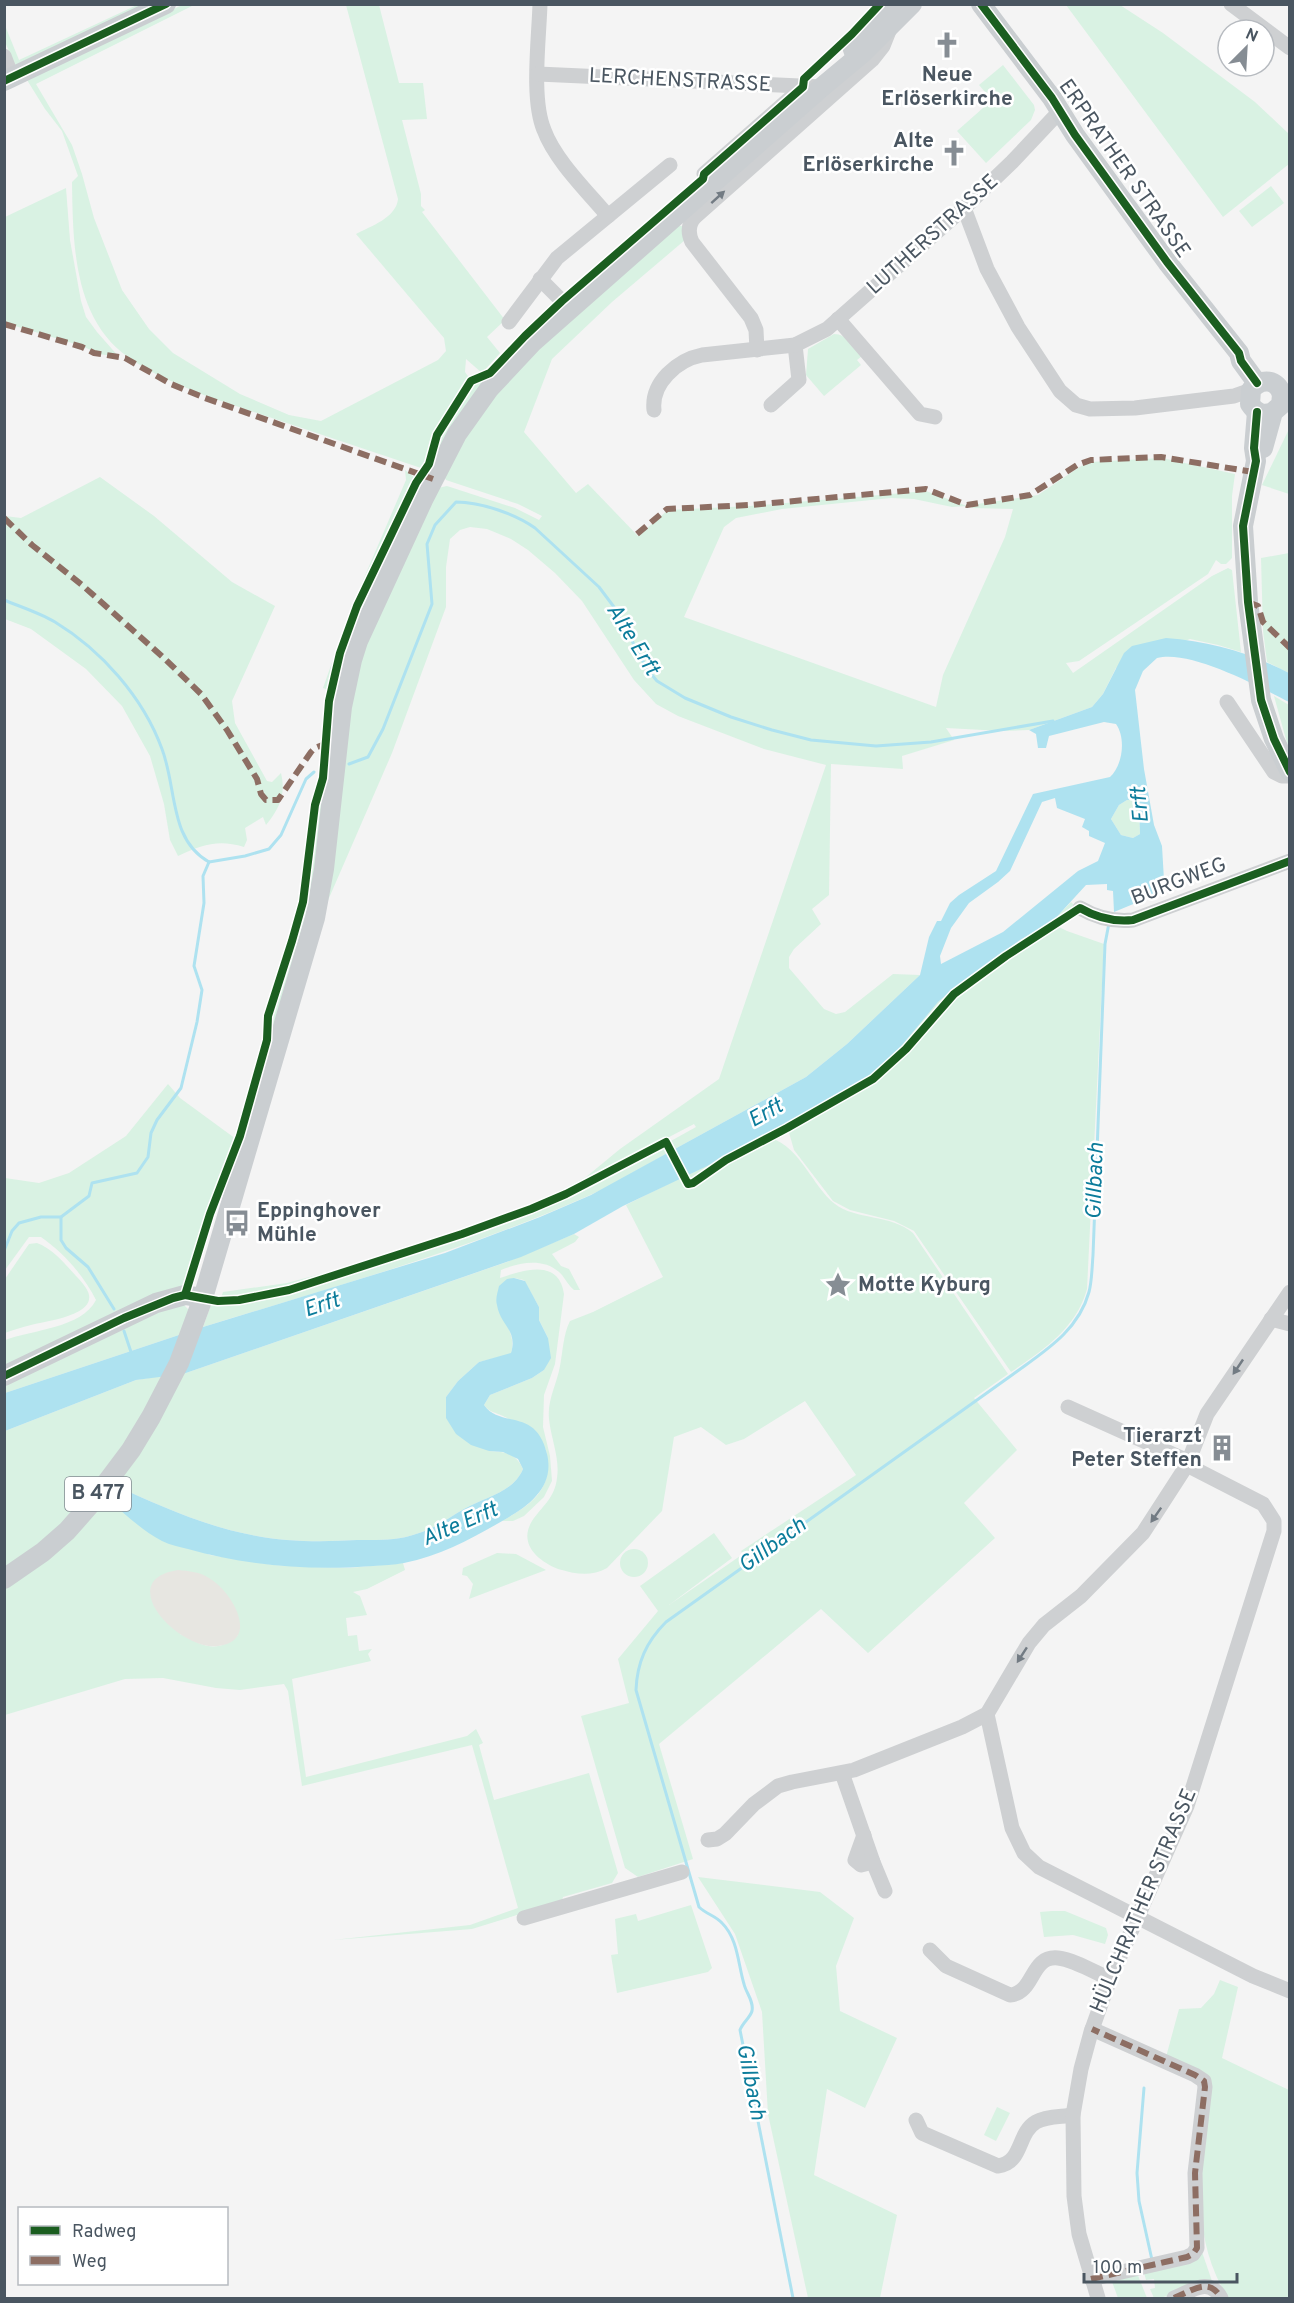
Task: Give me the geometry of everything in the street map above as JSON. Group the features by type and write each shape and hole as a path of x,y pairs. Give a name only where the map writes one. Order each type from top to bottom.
{"main road":[{"path":"8,79 166,4"},
{"name":"B 477","path":"818,85 888,4"},
{"name":"B 477","path":"4,1579 43,1552 67,1531 131,1450 167,1388 196,1320 315,918 324,869 342,707 352,660 358,641 423,500 457,434 489,389 511,364 818,85 890,28 912,4"},
{"name":"ERPRATHER STRASSE","path":"981,4 1005,33 1098,168 1167,262 1239,353 1241,361 1266,395"},
{"path":"1266,395 1263,449 1256,461 1246,506 1243,536 1252,646 1261,699 1274,739 1290,774"},
{"path":"4,1376 156,1303 185,1295 203,1298"}],"street":[{"path":"540,4 538,109 541,122 549,142 608,216"},
{"path":"1231,4 1290,48"},
{"path":"757,350 756,330 751,318 692,242 688,232 692,220 872,60 886,41 890,28"},
{"path":"4,56 8,79"},
{"name":"LERCHENSTRASSE","path":"538,74 818,85"},
{"path":"704,174 818,85"},
{"name":"LUTHERSTRASSE","path":"654,410 655,394 668,374 681,362 702,355 795,345 815,336 838,320 964,208 1060,111"},
{"path":"509,322 557,258 670,165"},
{"path":"964,208 987,269 1007,309 1043,367 1060,391 1072,403 1090,409 1135,408 1266,395"},
{"path":"540,279 570,309"},
{"path":"838,320 920,414 935,417"},
{"path":"771,405 799,380 795,345"},
{"path":"1227,702 1274,772 1282,776 1290,774"},
{"name":"BURGWEG","path":"1080,908 1105,919 1133,920 1290,861"},
{"path":"708,1840 717,1839 725,1834 754,1804 778,1786 842,1773 962,1727 987,1714 1029,1643 1044,1625 1081,1596 1143,1533 1188,1463 1207,1414 1290,1292"},
{"path":"1271,1319 1290,1324"},
{"path":"1068,1407 1188,1463"},
{"name":"HÜLCHRATHER STRASSE","path":"1098,2298 1079,2234 1074,2196 1073,2115 1081,2069 1110,1978 1169,1851 1187,1806 1274,1531 1274,1521 1269,1511 1255,1498 1188,1463"},
{"path":"987,1714 1012,1828 1024,1853 1039,1867 1252,1976 1290,1991"},
{"path":"842,1773 864,1835 855,1856 855,1862 859,1865 873,1862 885,1891"},
{"path":"524,1918 682,1872"},
{"path":"930,1950 946,1966 1010,1995 1023,1990 1038,1964 1048,1958 1063,1959 1110,1978"},
{"path":"1091,2279 1187,2257 1197,2248 1195,2173 1205,2087 1204,2081 1195,2075 1092,2029"},
{"path":"916,2120 922,2133 998,2166 1005,2165 1014,2159 1024,2134 1033,2124 1042,2119 1073,2115"},
{"path":"1174,2298 1206,2286 1214,2288 1221,2298"}],"green space":[{"path":"137,5 145,5 15,65 5,42 4,23 19,60"},
{"path":"182,5 194,5 36,84 72,145 94,218 122,290 149,329 173,353 240,394 289,415 321,421 438,360 446,351 444,338 356,234 388,216 396,206 398,199 346,5 379,5 399,83 423,83 427,119 402,120 421,194 421,206 425,210 422,212 505,320 487,337 500,353 482,373 466,359 465,372 470,379 434,435 424,469 206,396 176,383 146,369 128,357 110,341 96,322 86,301 80,278 73,230 72,182 78,176 62,131 27,80"},
{"path":"1066,5 1120,5 1163,33 1216,73 1216,78 1223,78 1255,102 1289,134 1289,164 1223,217"},
{"path":"1003,65 1034,105 1035,110 1031,120 986,163 957,131 992,100 979,85"},
{"path":"1271,186 1284,203 1252,227 1239,211"},
{"path":"66,188 70,240 86,317 119,357 99,354 82,346 5,323 5,217"},
{"path":"673,224 685,227 685,240 612,302 552,359 524,432 576,493 588,484 638,536 668,510 750,506 926,491 967,506 952,507 914,499 891,498 782,509 736,518 724,527 684,617 936,707 943,675 1005,537 1013,509 972,508 971,505 1038,495 1081,466 1091,462 1162,458 1235,474 1232,496 1232,558 1226,564 1221,564 1216,560 1208,574 1079,661 1066,663 1073,673 1212,576 1228,568 1232,570 1241,652 1190,639 1116,668 1103,694 1092,707 1029,730 946,728 954,740 902,756 903,769 831,764 829,895 812,909 821,924 794,949 789,957 789,968 824,1009 836,1014 845,1012 893,974 920,975 847,1044 806,1077 673,1150 669,1142 696,1127 694,1124 564,1192 528,1208 586,1177 620,1149 719,1079 826,765 764,749 678,716 656,704 634,680 582,601 555,573 511,539 487,529 470,527 460,530 450,539 446,567 446,607 392,753 326,905 340,770 362,646 438,488 447,486 515,508 539,520 542,516 518,504 446,480 443,475 475,420 501,384"},
{"path":"834,334 843,336 862,356 857,360 861,365 824,396 806,375 808,349"},
{"path":"491,375 431,464 439,437 473,382"},
{"path":"1289,429 1289,494 1262,485"},
{"path":"405,470 414,477 413,485 345,632 329,690 323,688 352,606 406,480"},
{"path":"100,477 154,516 232,582 275,606 232,701 235,723 267,781 272,782 281,773 283,788 281,801 266,825 263,817 245,828 247,840 244,847 226,843 210,844 178,856 170,840 164,804 150,756 122,706 86,669 31,629 5,619 5,516 21,518"},
{"path":"419,483 422,487 330,735 326,737 332,692 348,634"},
{"path":"1289,553 1289,673 1267,662 1263,631 1261,558"},
{"path":"1274,696 1289,705 1289,747 1287,743"},
{"path":"326,751 331,751 320,868 270,1039 269,1021 308,889 316,810"},
{"path":"1127,800 1134,800 1139,807 1140,834 1133,838 1121,835 1111,819 1119,805"},
{"path":"1071,902 1076,907 1014,948 954,992 904,1049 872,1078 808,1116 725,1160 699,1178 689,1179 686,1176 763,1137 874,1073 893,1056 938,1002 1020,940 1053,921"},
{"path":"1057,926 1104,944 1087,1289 1082,1303 1067,1327 1046,1347 1011,1372 914,1231 894,1221 850,1210 833,1201 794,1150 788,1129 840,1101 878,1076 898,1058 948,1001 982,975"},
{"path":"168,1084 180,1098 236,1139 181,1290 5,1371 5,1340 55,1327 80,1317 96,1300 86,1282 73,1266 41,1237 29,1237 5,1270 5,1178 39,1183 69,1173 126,1136"},
{"path":"771,1138 790,1150 835,1204 853,1213 894,1223 913,1233 1008,1374 974,1398 1017,1450 964,1503 995,1538 868,1653 821,1609 659,1744 693,1859 638,1877 625,1868 581,1716 629,1703 618,1659 658,1611 640,1586 714,1533 732,1558 669,1605 743,1554 741,1551 856,1475 805,1401 744,1439 726,1445 701,1427 674,1437 662,1511 607,1568 589,1574 571,1572 551,1566 537,1556 532,1551 527,1537 532,1521 551,1496 556,1485 558,1471 549,1419 549,1405 559,1373 570,1321 663,1277 626,1205 682,1177 687,1186 695,1183 725,1162"},
{"path":"664,1145 668,1153 619,1181 541,1216 398,1267 203,1327 211,1305 253,1301 290,1293 531,1212 567,1196"},
{"path":"528,1208 287,1288 252,1296 221,1298 223,1292 287,1283 328,1272"},
{"path":"574,1234 579,1237 575,1242 552,1254 561,1266 569,1269 580,1290 574,1290 556,1269 541,1263 524,1263 501,1270 500,1278 529,1270 548,1271 555,1275 561,1283 564,1294 555,1364 544,1395 543,1427 550,1456 552,1481 544,1497 524,1516 513,1521 502,1521 526,1506 539,1493 546,1478 546,1450 527,1431 484,1405 490,1395 532,1378 544,1370 548,1338 539,1320 539,1307 524,1280 514,1278 501,1316 510,1334 511,1354 479,1362 458,1381 446,1397 489,1451 510,1454 523,1469 513,1484 498,1494 464,1509 423,1532 402,1538 317,1541 278,1539 234,1531 164,1507 114,1485 183,1374 507,1262"},
{"path":"37,1243 53,1253 80,1280 89,1295 88,1302 76,1313 5,1333 5,1279 29,1244"},
{"path":"183,1304 189,1310 182,1334 5,1393 5,1381 118,1325"},
{"path":"167,1375 146,1414 63,1526 5,1572 5,1431 136,1380"},
{"path":"105,1497 138,1524 210,1555 274,1565 311,1567 349,1568 403,1563 405,1570 367,1589 353,1592 360,1596 367,1615 346,1618 348,1636 357,1635 359,1651 372,1649 368,1654 371,1661 292,1679 306,1777 467,1736 476,1729 483,1743 479,1745 494,1800 589,1773 618,1873 612,1883 563,1897 562,1901 472,1929 333,1940 470,1925 518,1908 472,1745 302,1786 288,1691 284,1684 240,1690 163,1678 125,1679 5,1715 5,1586","holes":["180,1634 238,1635 223,1645 209,1646"]},
{"path":"634,1549 644,1553 648,1563 644,1573 634,1577 624,1573 620,1563 624,1553"},
{"path":"497,1553 516,1554 546,1570 469,1599 473,1584 467,1576 462,1575 463,1568"},
{"path":"698,1877 820,1892 854,1918 836,1966 840,2011 897,2038 865,2108 827,2089 814,2175 897,2215 880,2298 808,2298 768,2114 762,2012 735,1934"},
{"path":"691,1905 712,1968 708,1972 617,1993 611,1955 618,1954 615,1919 636,1914 638,1921"},
{"path":"1065,1911 1106,1928 1108,1935 1105,1944 1073,1935 1044,1937 1040,1912"},
{"path":"1220,1980 1238,1987 1222,2058 1289,2090 1289,2298 1228,2298 1215,2273 1207,2248 1202,2223 1201,2197 1204,2145 1211,2091 1166,2057 1179,2009 1201,2008 1214,1994"},
{"path":"997,2107 1010,2113 996,2141 984,2135"},
{"path":"1202,2252 1212,2281 1169,2296 1154,2298 1150,2289 1155,2288 1154,2279 1146,2280 1143,2269"},
{"path":"1137,2273 1147,2298 1118,2298 1111,2279"}],"sand":[{"path":"178,1570 206,1576 226,1593 238,1615 240,1626 238,1635 231,1642 218,1646 202,1645 186,1638 159,1614 151,1600 151,1587 159,1576"}],"water":[{"name":"Erft","path":"1166,638 1198,642 1245,654 1289,673 1289,702 1224,671 1187,659 1157,658 1143,671 1135,690 1144,769 1154,825 1162,846 1164,880 1160,893 1114,912 1113,891 1107,890 1107,884 1086,885 1053,921 1020,940 938,1002 893,1056 874,1073 844,1093 724,1158 623,1206 574,1234 521,1257 183,1374 136,1380 5,1431 5,1393 203,1327 445,1253 540,1217 591,1195 806,1077 847,1044 920,975 929,937 937,921 941,921 950,903 959,895 996,871 1033,794 1110,777 1114,772 1122,751 1121,736 1116,724 1104,722 1049,736 1046,748 1038,748 1036,734 1029,730 1092,707 1103,694 1124,653 1132,646","holes":["1055,798 1057,808 1085,819 1082,827 1089,831 1089,836 1105,843 1098,861 1078,871 1003,932 941,964 940,956 951,928 969,903 1010,871 1042,802","1127,800 1134,800 1139,807 1140,834 1133,838 1121,835 1111,819 1119,805"]},
{"path":"507,1279 525,1281 539,1307 539,1320 548,1338 551,1358 544,1370 532,1378 490,1395 484,1405 499,1416 527,1424 535,1430 542,1439 547,1454 547,1476 544,1486 531,1502 480,1534 444,1551 400,1564 326,1568 280,1566 234,1560 175,1546 154,1537 105,1497 114,1485 182,1514 234,1531 278,1539 331,1541 402,1538 429,1529 464,1509 498,1494 513,1484 523,1469 518,1459 503,1452 489,1451 471,1445 456,1434 446,1418 446,1397 458,1381 479,1362 511,1353 512,1339 501,1318 496,1300 499,1286"}],"waterway":[{"name":"Alte Erft","path":"349,764 368,757 383,729 432,604 427,544 435,525 456,502 476,504 497,510 535,528 599,587 614,607 647,669 657,681 685,698 731,717 811,740 876,746 931,742 1053,721"},
{"path":"4,600 43,616 72,633 104,661 132,693 144,711 162,749 176,812 187,841 209,862"},
{"name":"Alte Erft","path":"209,862 269,849 281,835 306,779 314,772"},
{"path":"4,1251 12,1231 19,1223 41,1217 61,1217 89,1196 92,1183 137,1173 148,1157 151,1133 157,1120 181,1088 197,1022 202,990 194,966 204,903 203,876 209,862"},
{"name":"Gillbach","path":"793,2298 740,2030 752,2011 752,2004 731,1936 720,1921 699,1907 636,1690 638,1671 648,1645 666,1622 1036,1358 1058,1340 1077,1319 1089,1292 1092,1274 1105,944 1109,923"},
{"path":"61,1217 61,1240 66,1248 88,1267 114,1309"},
{"path":"124,1331 131,1352"},
{"path":"1144,2088 1137,2173 1139,2201 1152,2260"}],"marked path":[{"path":"4,324 82,347 94,353 125,358 171,384 205,398 433,479"},
{"path":"637,534 667,509 750,505 926,489 967,505 1030,495 1077,465 1091,460 1161,457 1253,472"},
{"path":"4,518 32,545 82,585 164,658 201,694 227,730 257,779 261,794 266,800 278,800 311,752 325,744"},
{"path":"1248,602 1258,606 1263,622 1290,648"},
{"path":"1091,2279 1187,2257 1197,2248 1195,2173 1205,2087 1204,2081 1195,2075 1092,2029"},
{"path":"1174,2298 1206,2286 1216,2291 1221,2298"}],"cycle path":[{"path":"4,81 166,4"},
{"path":"185,1295 210,1214 240,1136 267,1040 268,1016 303,902 315,805 323,778 329,701 340,653 357,606 416,483 429,464 437,435 471,381 490,373 562,301 703,179 704,174 803,87 804,79 880,4"},
{"path":"981,4 1052,98 1075,135 1167,262 1239,353 1241,361 1257,383"},
{"path":"1257,412 1254,448 1256,461 1243,526 1248,602 1261,700 1274,739 1290,772"},
{"path":"4,1376 124,1318 173,1298 185,1295 218,1301 239,1300 289,1290 462,1234 566,1194 666,1142 688,1184 693,1183 726,1160 873,1079 906,1049 954,994 1006,956 1080,908 1106,918 1133,920 1290,861"}],"place":[{"name":"Neue Erlöserkirche","path":"947,45"},
{"name":"Alte Erlöserkirche","path":"954,153"},
{"name":"Eppinghover Mühle","path":"237,1223"},
{"name":"Motte Kyburg","path":"838,1285"},
{"name":"Tierarzt Peter Steffen","path":"1222,1448"}]}
